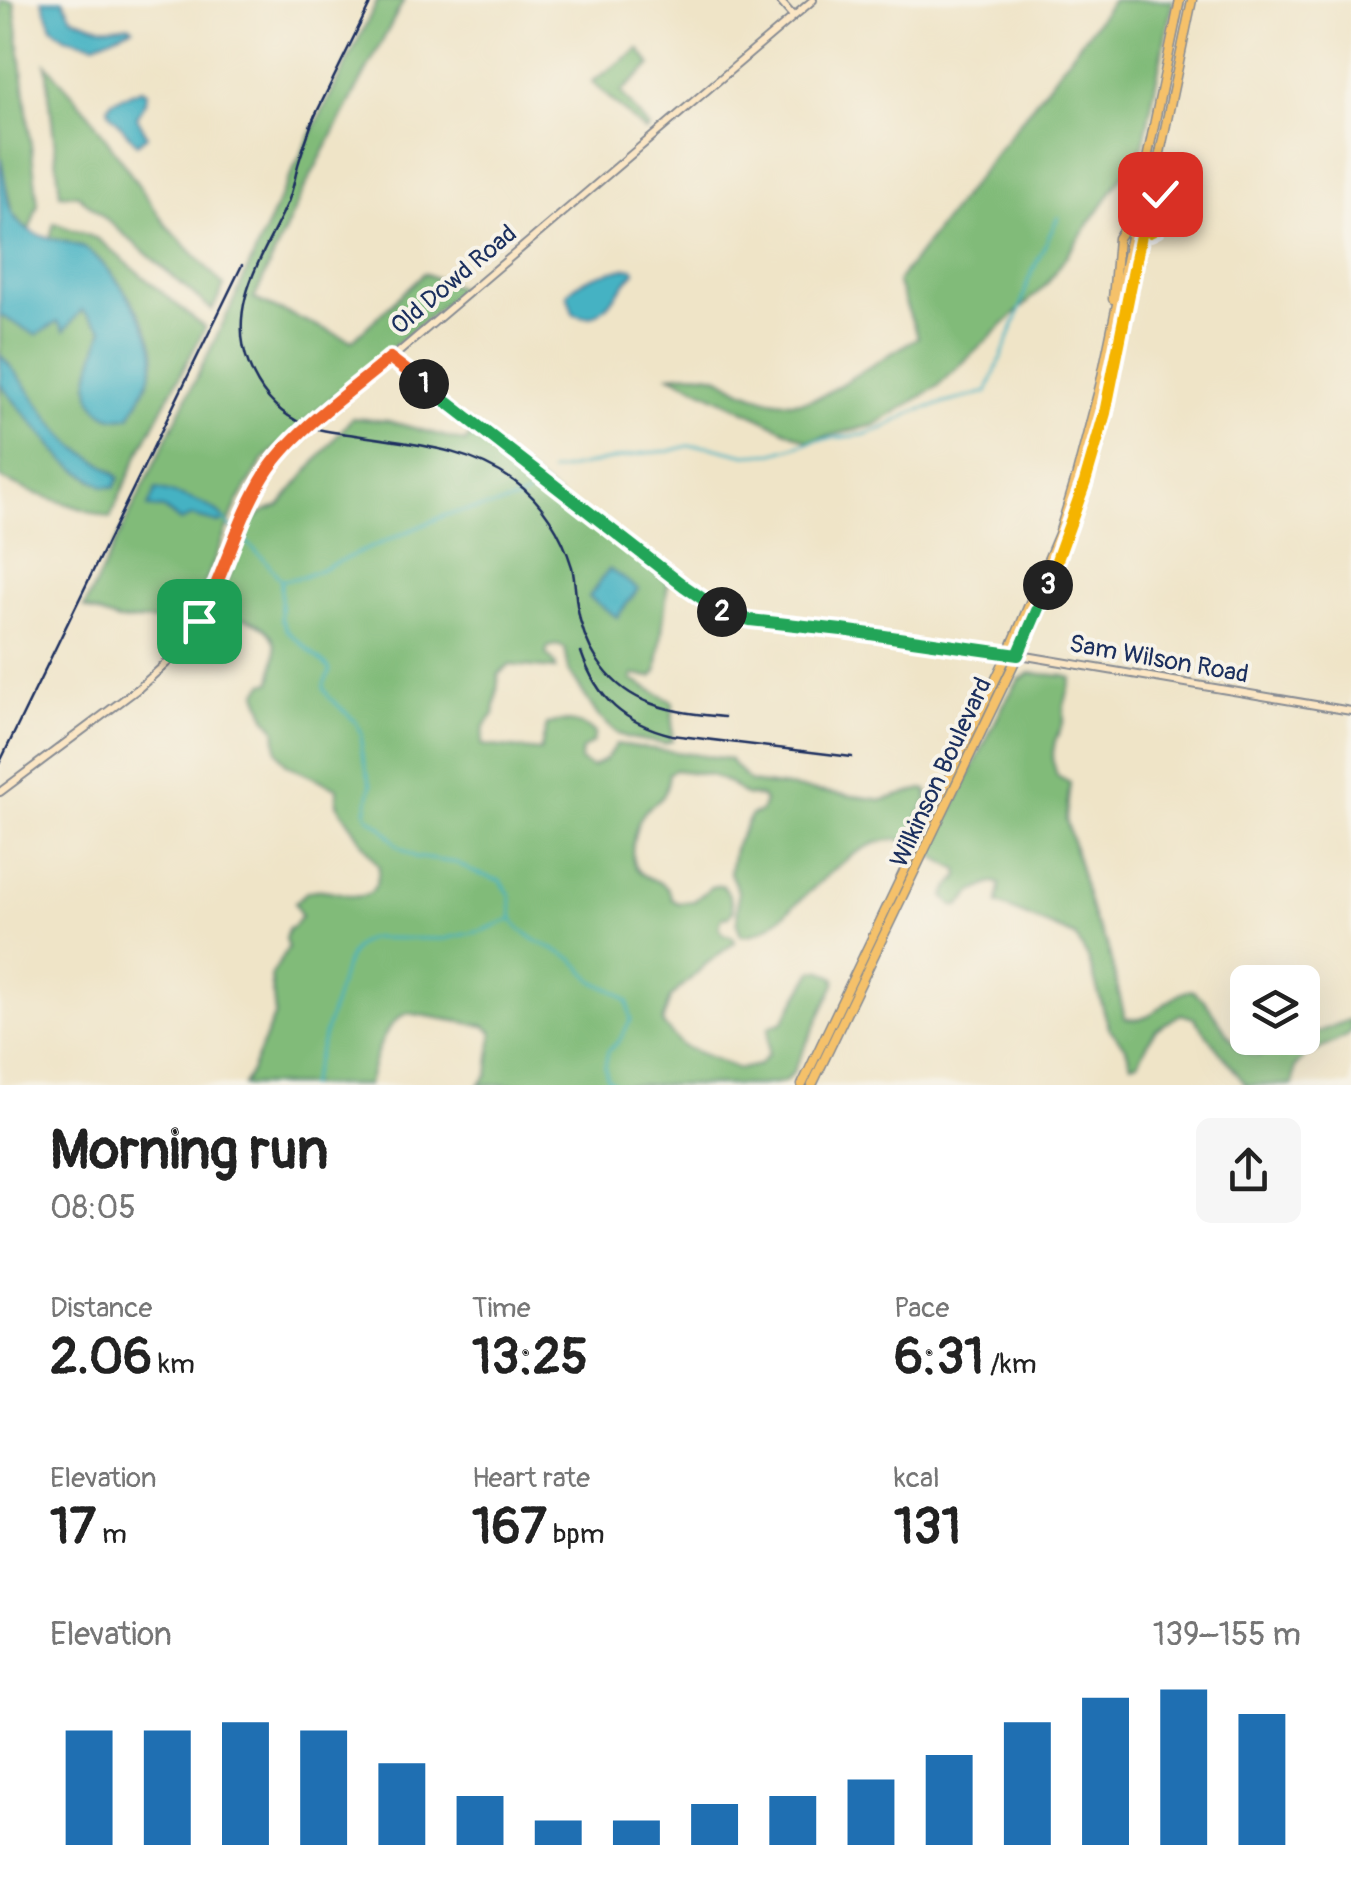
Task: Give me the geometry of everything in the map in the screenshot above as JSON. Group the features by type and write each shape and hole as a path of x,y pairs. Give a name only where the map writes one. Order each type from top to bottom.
{"main road":[{"name":"Wilkinson Boulevard","path":"812,1085 1062,548 1112,388 1180,0"},
{"path":"1138,229 1153,232 1158,225 1167,122 1192,0"},
{"name":"Wilkinson Boulevard","path":"802,1085 1013,654 1063,519 1089,430 1110,337 1118,238 1124,230 1138,229"}],"street":[{"path":"779,0 793,16"},
{"name":"Old Dowd Road","path":"0,792 169,662 200,620 259,484 282,452 814,0"},
{"name":"Sam Wilson Road","path":"390,358 722,612 750,620 1013,654 1351,711"}],"green space":[{"path":"0,0 14,2 38,204 29,231 12,213 0,158"},
{"path":"378,0 404,0 303,191 254,299 352,341 424,273 462,289 264,459 237,503 188,627 167,620 118,621 84,608 230,309 289,178"},
{"path":"1113,0 1173,0 1143,146 1047,284 938,386 875,425 808,441 670,375 710,375 763,398 801,401 820,397 918,337 897,282"},
{"path":"639,49 651,65 621,92 649,128 645,131 592,82"},
{"path":"46,64 87,111 166,225 224,286 212,310 78,195 60,194"},
{"path":"54,223 98,239 205,328 139,453 110,518 0,478 0,384 65,461 94,481 115,486 119,478 65,438 0,355 0,315 11,321 58,322 65,330 81,309 103,329 88,385 130,416 153,366 149,333 122,288 93,254 50,238"},
{"path":"352,418 388,421 465,442 474,431 668,582 657,672 652,677 633,675 632,680 673,702 672,741 665,744 617,733 598,716 569,671 565,648 557,645 548,647 546,654 556,669 510,665 499,674 494,714 484,727 482,745 540,751 547,725 565,722 595,733 593,742 582,750 580,761 592,767 606,759 616,744 729,759 750,782 883,800 927,790 928,798 909,838 883,841 860,850 776,921 758,932 741,935 737,924 738,891 730,873 734,849 751,815 761,812 765,801 762,797 745,795 711,775 675,770 669,773 663,796 642,816 632,851 638,870 665,886 678,903 694,901 711,887 722,885 733,908 729,916 722,917 719,928 735,942 670,998 662,1023 682,1046 739,1069 759,1065 768,1055 769,1027 783,1022 813,971 821,970 835,978 792,1074 784,1082 479,1085 488,1075 493,1032 485,1026 408,1013 386,1034 368,1085 243,1085 275,1014 271,976 288,948 288,929 301,916 295,903 307,892 318,890 362,896 376,883 379,867 337,804 337,788 287,765 277,751 275,728 257,693 271,682 273,639 261,626 224,615 215,607 254,519 279,506"},
{"path":"1030,673 1072,678 1052,758 1057,776 1070,783 1066,819 1094,920 1107,944 1125,1018 1143,1017 1192,990 1205,1001 1230,1037 1230,1055 1308,1055 1295,1067 1293,1085 1246,1085 1194,1018 1181,1014 1155,1030 1138,1062 1131,1064 1126,1048 1109,1028 1088,958 1075,936 998,904 1000,884 994,882 973,892 959,906 953,906 944,897 959,877 958,870 930,854 1019,680"},
{"path":"1351,1019 1347,1036 1320,1049 1320,1031"}],"water":[{"path":"42,0 63,0 72,17 94,25 133,28 95,44 65,37 52,27"},
{"path":"142,89 147,92 146,102 137,117 147,136 137,144 108,107 112,101"},
{"path":"0,158 15,218 29,231 76,245 95,256 139,315 153,346 154,358 148,381 130,416 108,416 93,402 90,374 103,329 82,310 64,331 58,322 36,335 0,315"},
{"path":"627,268 635,272 600,311 592,316 573,313 567,294 578,284"},
{"path":"0,355 69,441 119,478 115,487 104,487 65,461 0,384"},
{"path":"156,489 205,505 226,521 192,516 180,521 164,509 148,507"},
{"path":"609,569 638,589 617,617 589,597"}],"waterway":[{"path":"551,472 688,446 709,446 746,455 774,453 816,440 863,435 915,411 987,392 1028,281 1058,217"},
{"path":"533,490 543,483"},
{"path":"283,580 303,577 446,515 508,503 527,495"},
{"path":"224,520 281,580 281,618 287,631 329,668 324,689 362,733 361,751 371,785 368,817 415,857 457,863 501,881 510,895 513,919 519,928 573,959 595,982 628,1002 631,1020 608,1051 605,1066 607,1078 621,1085"},
{"path":"309,1085 345,966 358,945 371,938 443,939 512,919"}],"railway":[{"path":"310,126 372,0"},
{"path":"315,115 290,197 259,261 245,301 243,343 262,390 281,410 311,427 458,454 514,481 542,508 563,542 572,567 584,634 607,673 630,693 653,704 724,717"},
{"path":"0,762 242,265"},
{"path":"581,652 595,683 614,707 655,730 852,757"}],"route":[{"path":"199,621 266,473 308,427 390,358 722,612 750,620 1018,655 1053,573 1085,482 1112,388 1142,230 1156,229 1160,194"}]}
